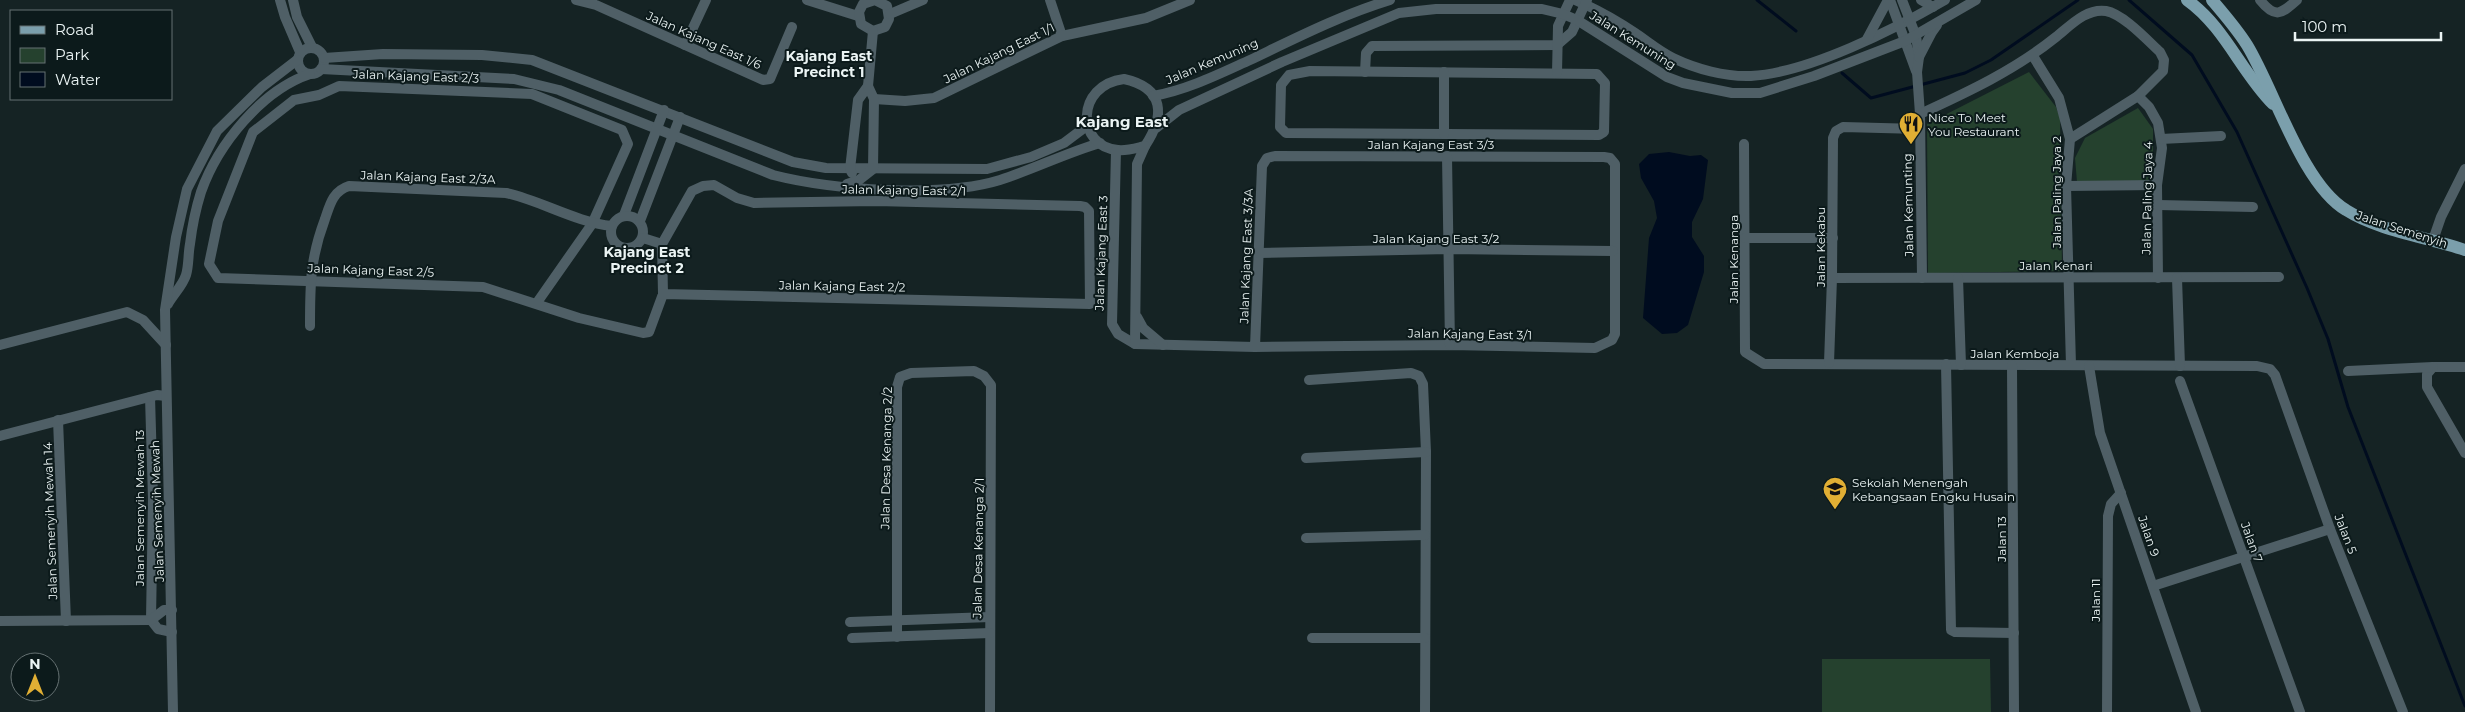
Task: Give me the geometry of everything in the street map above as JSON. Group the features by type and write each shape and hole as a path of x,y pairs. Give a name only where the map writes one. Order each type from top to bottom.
{"main road":[{"name":"Jalan Semenyih","path":"2187,0 2218,29 2260,92 2275,106"},
{"name":"Jalan Semenyih","path":"2212,0 2247,44 2268,86 2275,106 2313,175 2325,192 2343,209 2362,219 2465,250"}],"street":[{"path":"280,0 299,56 302,71 310,74"},
{"path":"293,0 297,17 312,47 320,51 322,64"},
{"name":"Jalan Kajang East 1/6","path":"576,0 597,3 766,81 770,80 792,27"},
{"path":"685,45 706,0"},
{"path":"807,0 858,16 864,28 873,31 885,27 890,14 887,6 875,0 863,4 858,16"},
{"path":"890,14 923,0"},
{"path":"1050,0 1062,36"},
{"name":"Jalan Kajang East 1/1","path":"874,99 904,101 934,98 1062,36 1146,18 1190,0"},
{"name":"Jalan Kemuning","path":"1153,96 1170,93 1215,76 1337,20 1390,0"},
{"path":"1557,74 1558,26 1570,0"},
{"path":"1889,0 1900,25 1917,75"},
{"path":"1866,39 1878,23 1889,0"},
{"path":"1902,0 1916,36 1920,57"},
{"path":"1921,0 1933,7"},
{"name":"Jalan Kemuning","path":"1585,1 1672,58 1720,74 1750,76 1773,73 1847,49 1900,25 1945,0"},
{"name":"Jalan Kemuning","path":"1156,128 1179,110 1282,62 1399,13 1436,9 1542,9 1563,14 1577,20 1667,77 1683,83 1732,93 1760,93 1814,76 1905,41 1976,0"},
{"path":"2260,0 2271,11 2277,13 2284,12 2297,0"},
{"path":"1365,72 1366,53 1372,46 1557,45 1572,32 1585,1"},
{"path":"1542,9 1558,26"},
{"path":"1920,114 1994,79 2033,56 2085,15 2103,11 2114,13 2160,52 2164,60 2163,70 2138,96 2070,139"},
{"path":"1917,75 1920,57 1932,32 1942,21"},
{"path":"1572,32 1595,30"},
{"path":"873,31 868,86 874,99 873,169"},
{"path":"299,56 312,47"},
{"path":"165,310 186,276 190,240 201,191 227,143 243,120 270,95 296,79 310,74 322,64 383,54 482,56 532,60 793,162 826,168 987,169 1031,157 1064,143 1088,125"},
{"name":"Jalan Semenyih Mewah","path":"173,712 165,310 176,236 187,189 217,131 262,87 299,56"},
{"name":"Jalan Paling Jaya 2","path":"2033,56 2059,98 2070,139 2066,186 2071,366"},
{"path":"1282,62 1310,71"},
{"path":"322,64 514,79 559,90 674,134 773,175 807,184 873,188 969,187 1000,180 1075,150 1100,143"},
{"path":"1310,71 1365,72 1596,74 1605,83 1604,132 1602,135 1286,133 1280,126 1281,85 1289,75 1310,71"},
{"path":"1444,72 1444,134"},
{"name":"Jalan Kemunting","path":"1917,75 1920,114 1922,278"},
{"path":"1135,344 1137,164 1156,128 1159,117 1158,106 1153,96 1145,87 1124,79 1108,83 1094,93 1086,114 1088,125 1100,143 1116,150 1129,150 1145,146"},
{"name":"Jalan Kajang East 2/3","path":"209,264 218,221 253,132 294,100 319,95 339,86 532,94 622,130 628,144 592,224"},
{"path":"868,86 858,100 850,168 852,174 858,180 873,188"},
{"name":"Jalan Paling Jaya 4","path":"2138,96 2149,107 2158,123 2162,148 2157,185 2158,278"},
{"path":"624,215 636,218 644,229 643,238 632,248 622,247 611,236 612,226 617,219 624,215 664,110"},
{"path":"640,221 680,117"},
{"name":"Jalan Kekabu","path":"1829,363 1833,138 1836,131 1843,127 1920,129"},
{"path":"2161,139 2221,136"},
{"name":"Jalan Kenanga","path":"1744,144 1745,352 1764,364"},
{"name":"Jalan Kajang East 3","path":"1116,150 1112,324 1118,334 1135,344"},
{"name":"Jalan Kajang East 3/3","path":"1262,166 1267,158 1275,156 1604,157"},
{"path":"1447,156 1450,344"},
{"name":"Jalan Kajang East 3/1","path":"1135,344 1256,347 1450,344 1562,349 1595,348 1605,345 1612,340 1616,324 1613,251 1615,164 1610,158 1604,157"},
{"name":"Jalan Kajang East 3/3A","path":"1256,347 1262,166"},
{"path":"841,186 858,180 873,169"},
{"path":"2433,240 2440,217 2465,169"},
{"name":"Jalan Kajang East 2/1","path":"662,244 692,191 703,186 714,185 737,198 754,203 876,201 1080,206 1085,207 1089,211 1090,304"},
{"path":"2066,186 2157,185"},
{"name":"Jalan Kajang East 2/3A","path":"310,326 310,280 314,247 333,196 340,189 349,186 506,193 524,197 592,224"},
{"path":"2158,205 2254,207"},
{"path":"536,304 592,224 612,226"},
{"path":"643,238 662,244 663,294"},
{"path":"1745,238 1832,238"},
{"name":"Jalan Kajang East 3/2","path":"1259,253 1449,249 1613,251"},
{"name":"Jalan Kajang East 2/5","path":"209,264 218,278 483,287 580,318 643,333 649,332 663,294"},
{"name":"Jalan Kenari","path":"1832,278 2279,277"},
{"path":"1958,278 1961,365"},
{"path":"2177,278 2180,366"},
{"name":"Jalan Kajang East 2/2","path":"663,294 1090,304"},
{"path":"0,345 127,312 143,320 166,345"},
{"path":"1136,314 1143,328 1162,345"},
{"name":"Jalan Kemboja","path":"1764,364 2266,367"},
{"path":"1946,364 1951,630 1955,632 2014,633"},
{"name":"Jalan 13","path":"2012,365 2014,712"},
{"name":"Jalan 9","path":"2089,366 2100,433 2196,712"},
{"path":"2348,371 2465,366"},
{"name":"Jalan 5","path":"2266,367 2274,375 2330,529 2404,712"},
{"path":"2433,367 2427,374 2426,387 2465,453"},
{"name":"Jalan Desa Kenanga 2/2","path":"897,636 897,387 900,377 911,373 974,372 984,376 991,385"},
{"path":"1309,380 1411,373 1419,376 1424,384 1426,452 1425,712"},
{"name":"Jalan 7","path":"2180,381 2300,712"},
{"name":"Jalan Desa Kenanga 2/1","path":"990,712 991,385"},
{"path":"0,436 150,397 166,396"},
{"name":"Jalan Semenyih Mewah 13","path":"150,397 155,616"},
{"name":"Jalan Semenyih Mewah 14","path":"58,420 66,621"},
{"path":"1306,458 1426,452"},
{"name":"Jalan 11","path":"2107,712 2108,516 2111,504 2121,493"},
{"path":"2153,586 2330,529"},
{"path":"1306,538 1426,536"},
{"path":"0,621 66,621 155,616 172,610"},
{"path":"155,616 158,629 172,632"},
{"path":"850,622 990,617"},
{"path":"852,638 990,634"},
{"path":"1312,638 1425,638"}],"green space":[{"path":"2029,72 2056,107 2060,118 2062,271 1928,273 1927,124"},
{"path":"2138,108 2153,129 2153,181 2077,182 2075,158 2085,138"},
{"path":"1822,659 1990,659 1991,712 1822,712"}],"water":[{"path":"1669,152 1690,156 1701,155 1708,160 1703,199 1692,222 1692,237 1704,256 1704,272 1688,325 1677,333 1662,334 1643,318 1649,238 1657,218 1654,201 1641,178 1639,164 1649,154"}],"waterway":[{"path":"1757,0 1796,31"},
{"path":"1842,73 1871,98 1965,73 1991,60 2078,0"},
{"path":"2129,0 2192,55 2237,132 2328,339 2348,407 2465,706"}],"place":[{"name":"Nice To Meet You Restaurant","path":"1911,145"},
{"name":"Sekolah Menengah Kebangsaan Engku Husain","path":"1835,510"}],"district":[{"name":"Kajang East Precinct 1","path":"829,64"},
{"name":"Kajang East","path":"1122,121"},
{"name":"Kajang East Precinct 2","path":"647,260"}]}
